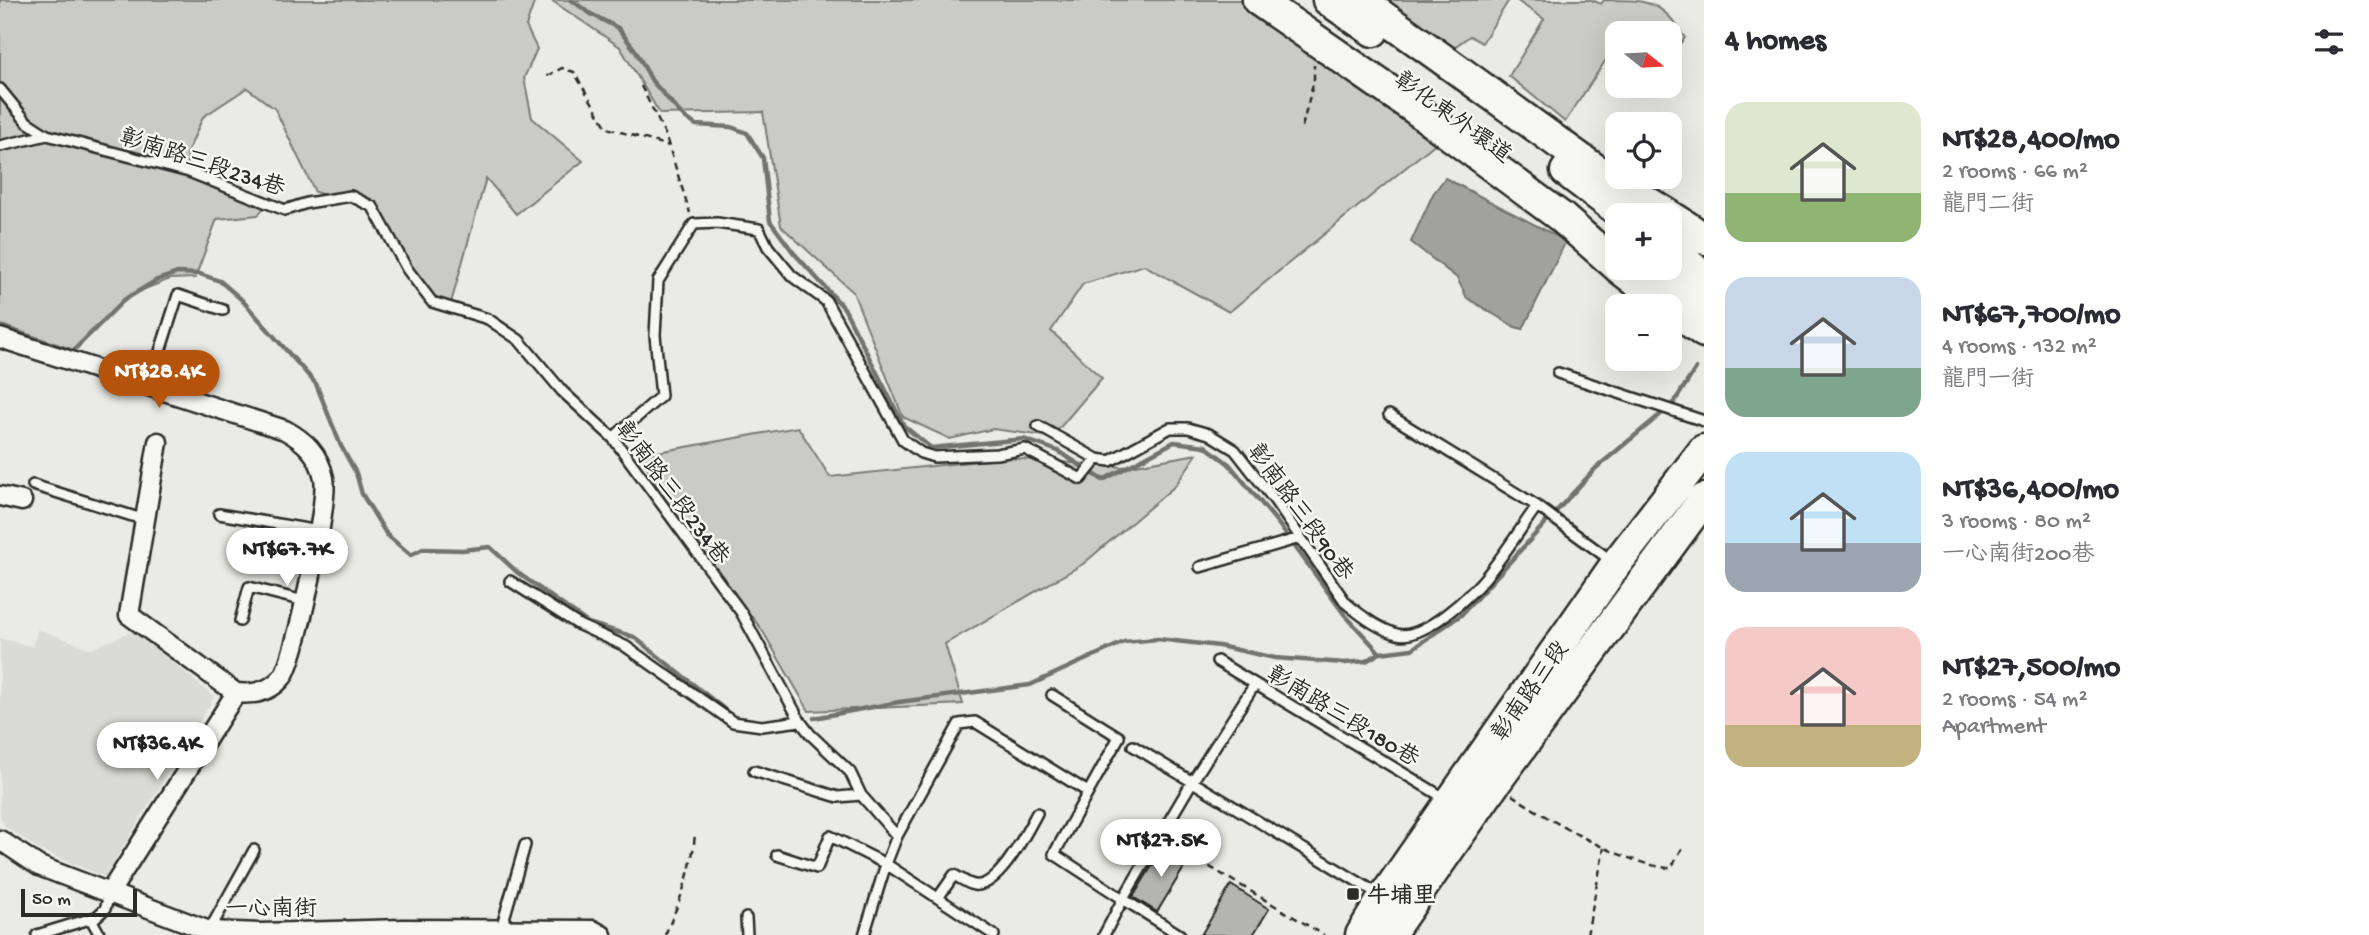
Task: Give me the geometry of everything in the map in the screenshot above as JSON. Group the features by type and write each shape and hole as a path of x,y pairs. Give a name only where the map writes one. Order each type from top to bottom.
{"main road":[{"path":"1258,0 1424,116 1582,233 1605,255"},
{"name":"彰化東外環道","path":"1289,0 1424,93 1605,228"},
{"name":"彰化東外環道","path":"1328,0 1436,75 1608,203"},
{"path":"1359,0 1618,183 1682,222 1704,239"},
{"path":"1682,259 1704,277"},
{"path":"1635,280 1652,294"},
{"path":"1673,280 1704,306"},
{"path":"1682,316 1704,332"},
{"name":"彰南路三段","path":"1361,935 1384,897 1616,564 1704,450"},
{"name":"彰南路三段","path":"1389,935 1495,783 1704,499"}],"street":[{"path":"0,338 294,435 310,448 324,478 319,531 292,660 276,683 254,695 236,692 129,615 158,442"},
{"path":"0,496 22,501"},
{"path":"110,892 236,692"},
{"name":"一心南街","path":"0,840 39,866 209,931 261,933 501,929 593,930 603,935"}],"lane":[{"name":"彰南路三段234巷","path":"0,89 27,122 47,135 189,172 285,210 307,203 351,196 373,207 407,269 432,302 488,319 519,340 562,391 612,438 741,612 800,721 850,772 861,795 897,836"},
{"path":"0,146 47,135"},
{"name":"彰南路三段90巷","path":"694,224 717,223 759,229 768,247 792,276 826,301 903,440 921,453 934,457 997,454 1025,449 1081,480 1097,459 1110,461 1170,428 1188,428 1209,434 1235,450 1275,501 1346,603 1361,616 1398,635 1419,632 1447,615 1488,576 1537,506"},
{"path":"612,438 661,396 655,335 658,281 694,224"},
{"path":"149,386 178,295 223,310"},
{"path":"1558,373 1704,421"},
{"path":"1389,415 1537,506 1616,564"},
{"path":"1038,426 1097,459"},
{"path":"33,485 145,520"},
{"path":"219,514 319,531"},
{"path":"1200,567 1300,538"},
{"path":"510,581 579,625 625,646 733,722 762,726 800,721"},
{"path":"240,621 249,587 304,601"},
{"name":"彰南路三段180巷","path":"1217,662 1450,802"},
{"path":"1104,935 1192,782 1255,684"},
{"path":"1052,695 1119,737 1054,854 1169,932 1180,935"},
{"path":"864,935 897,836 959,724 975,722 1088,792"},
{"path":"1133,746 1384,897"},
{"path":"754,771 838,797 861,795"},
{"path":"938,898 954,875 974,885 986,883 1007,864 1037,813"},
{"path":"777,855 817,868 830,836 886,864 991,934"},
{"path":"501,929 525,845"},
{"path":"209,931 254,850"},
{"path":"37,935 91,919 105,908 110,892"},
{"path":"746,918 747,935"},
{"path":"91,919 100,935"}],"path":[{"path":"1302,127 1314,80 1312,37"},
{"path":"547,76 562,68 574,72 607,128 669,146"},
{"path":"641,86 669,146 694,224"},
{"path":"1495,783 1536,811 1604,848 1659,867 1671,868 1685,845"},
{"path":"665,935 682,898 694,857 695,832"},
{"path":"1160,836 1324,935"},
{"path":"1587,935 1604,848"}],"shaded area":[{"path":"0,0 535,0 526,26 537,49 524,78 532,118 583,161 516,214 486,178 449,310 433,305 366,208 315,192 275,109 247,88 203,117 188,151 187,174 266,205 258,215 217,219 195,278 170,279 127,296 63,362 0,344"},
{"path":"551,0 1253,0 1437,142 1229,312 1144,265 1083,284 1051,331 1102,378 1052,437 993,429 950,439 903,417 853,292 781,226 763,112 660,114 620,47"},
{"path":"1378,0 1509,0 1482,43 1470,36 1450,50"},
{"path":"1516,0 1592,0 1601,4 1604,0 1642,2 1661,9 1673,21 1605,21 1605,61 1565,122 1509,76 1544,19"},
{"path":"1445,178 1566,241 1523,329 1515,327 1467,298 1457,278 1411,242 1433,194"},
{"path":"798,427 830,477 1007,458 1125,467 1197,454 1175,486 1083,564 945,644 963,704 809,711 762,630 668,506 641,455"},
{"path":"38,629 91,649 135,630 214,697 105,877 38,849 5,826 0,817 0,638 32,647"}],"building":[{"path":"1164,846 1188,861 1157,912 1133,897"},
{"path":"1231,885 1269,909 1253,935 1201,935"}],"waterway":[{"path":"571,0 618,28 635,50 652,81 683,116 696,125 731,127 747,133 763,158 770,221 793,252 844,308 904,426 931,448 1024,439 1058,451 1103,480 1174,442 1205,446 1229,464 1277,522 1344,614 1380,653 1412,649 1461,615 1596,468 1673,404 1696,368"},
{"path":"0,326 73,351 124,300 157,280 177,273 200,274 220,281 241,299 316,384 341,446 356,473 362,494 387,535 411,555 423,549 462,550 490,547 518,573 588,623 634,637 724,709"},
{"path":"814,718 899,702 1030,685 1124,642 1158,639 1219,646 1275,658 1345,663 1366,661 1380,653"}],"place":[{"name":"牛埔里","path":"1353,894"}]}
